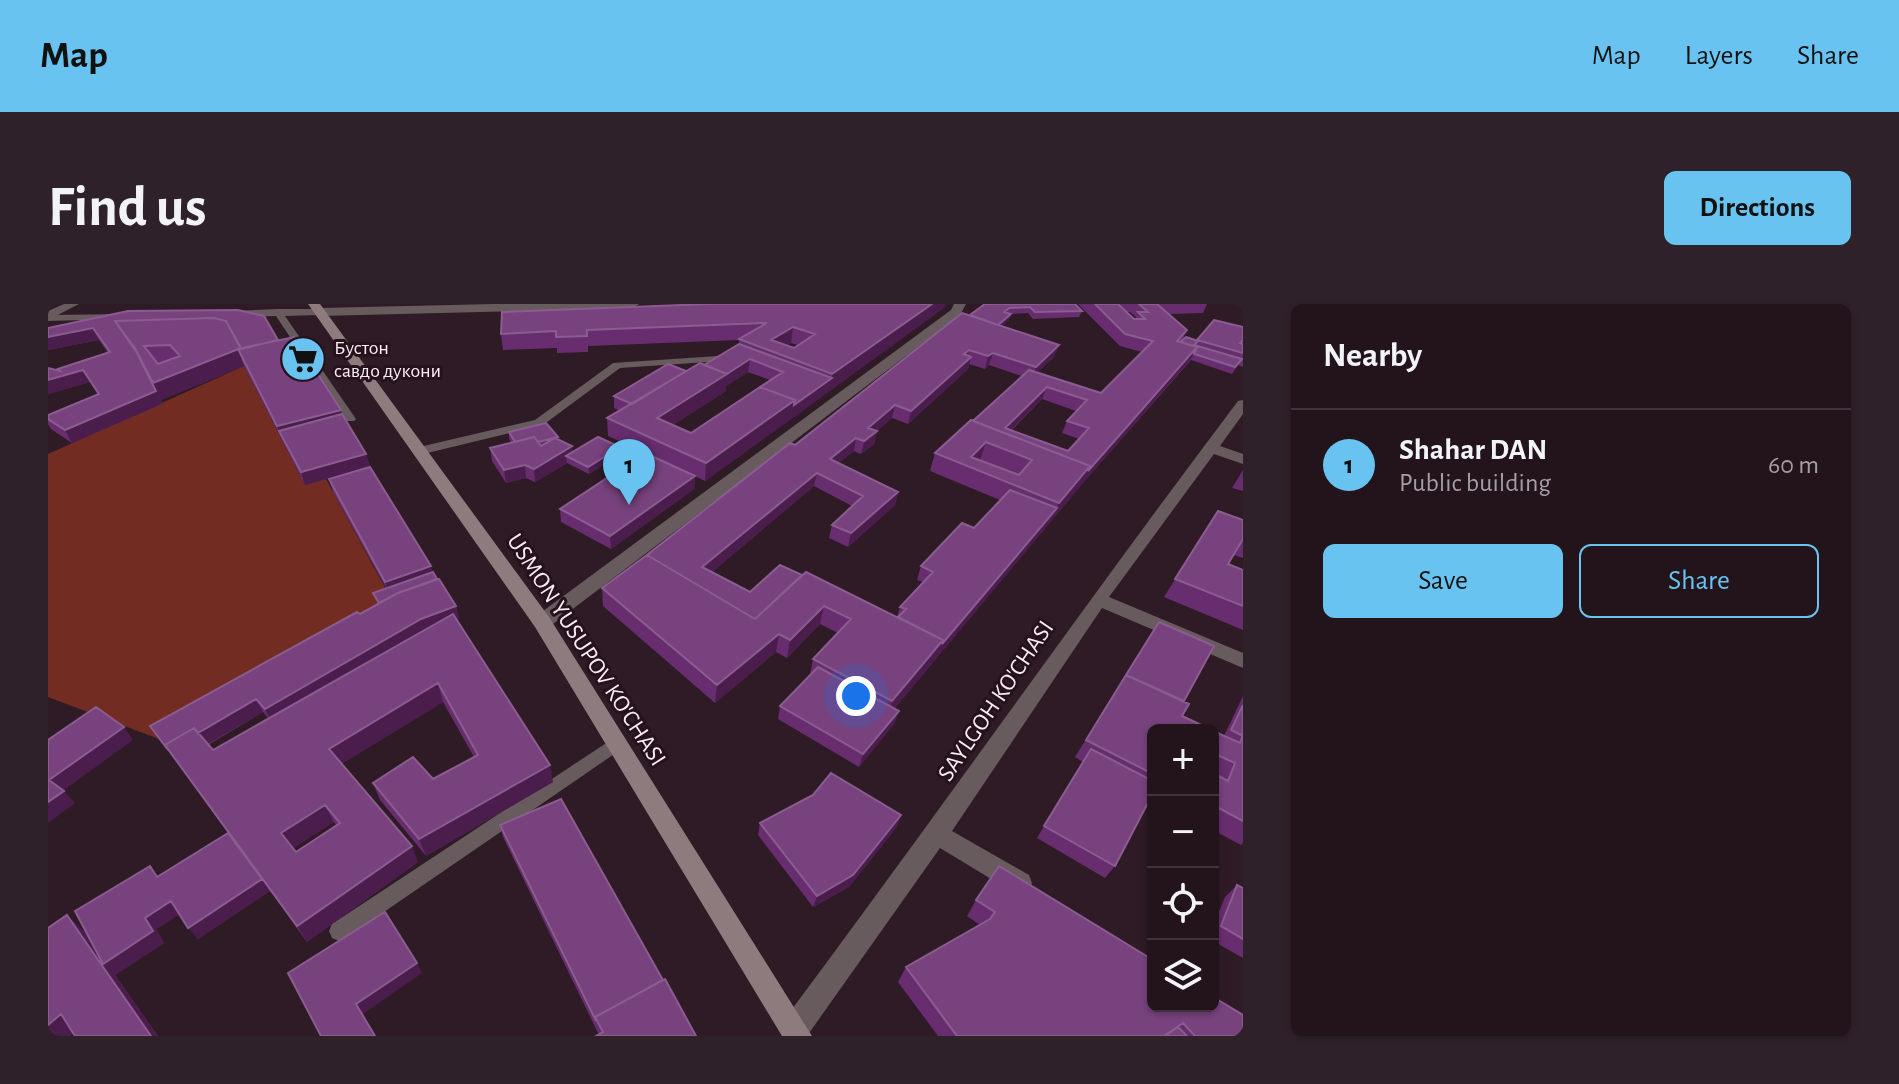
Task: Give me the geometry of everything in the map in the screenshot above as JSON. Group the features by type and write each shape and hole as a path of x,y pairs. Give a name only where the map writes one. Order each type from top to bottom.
{"main road":[{"name":"USMON YUSUPOV KO'CHASI","path":"317,308 542,622 796,1033"}],"street":[{"path":"48,317 73,304"},
{"path":"317,308 633,304"},
{"path":"542,622 956,312 960,304"},
{"name":"SAYLGOH KO'CHASI","path":"796,1033 1098,599 1243,404"},
{"path":"1211,448 1243,459"},
{"path":"1098,599 1243,661"},
{"path":"937,834 1045,898"}],"lane":[{"path":"216,314 317,308"},
{"path":"278,312 350,419"},
{"path":"48,317 140,316"},
{"path":"419,451 539,423 617,365 718,359"},
{"path":"339,931 617,743"}],"shaded area":[{"path":"244,366 305,485 326,479 389,595 382,612 159,739 48,697 48,454"}],"building":[{"path":"708,304 932,304 832,374 739,339 767,323 587,330 587,336 556,337 556,331 501,334 502,312","holes":["793,327 815,334 794,348 771,340"]},
{"path":"985,304 1075,304 1082,311 1035,312 1030,307 1009,308 1004,312 1011,314 998,325 970,315"},
{"path":"1095,304 1118,304 1134,319 1145,319 1138,312 1148,312 1139,304 1157,304 1187,330 1177,341 1197,347 1088,471 1090,466 973,421 1029,370 1101,393 1153,341 1125,334","holes":["1047,387 1087,400 1067,421 1089,428 1068,451 1005,428"]},
{"path":"238,310 264,316 278,340 241,349 226,321 214,318 115,321 137,353 156,391 65,430 48,419 48,415 99,394 83,370 48,380 48,368 60,371 58,369 110,352 93,328 48,337 48,328 128,311"},
{"path":"962,313 1059,345 1036,367 993,353 988,356 969,350 964,354 971,357 911,411 895,405 868,428 877,431 864,441 856,438 830,459 898,492 851,533 832,525 863,496 817,473 702,567 750,592 780,565 802,575 755,619 647,555 790,443 795,445"},
{"path":"214,318 226,321 241,348 153,383 135,348 115,321","holes":["170,345 180,356 158,364 144,346"]},
{"path":"1214,320 1243,327 1240,343 1243,344 1243,353 1197,340"},
{"path":"294,337 341,410 277,426 238,349"},
{"path":"1186,337 1198,341 1194,345 1242,359 1235,367 1194,354 1197,347 1180,342"},
{"path":"739,344 832,378 794,405 795,400 760,387 783,372 750,359 727,374 704,365"},
{"path":"700,363 727,374 657,418 691,433 760,387 795,400 706,463 607,418"},
{"path":"668,364 686,371 632,404 614,396"},
{"path":"342,414 366,454 301,472 279,431"},
{"path":"971,420 1090,466 1059,503 935,453","holes":["986,442 1032,460 1019,475 971,457"]},
{"path":"546,423 558,437 538,442 534,437 515,442 509,432"},
{"path":"534,437 541,446 555,438 572,446 534,469 525,465 504,470 490,448"},
{"path":"598,437 620,447 588,467 566,456"},
{"path":"645,453 695,476 610,536 560,509"},
{"path":"370,467 431,566 385,582 329,479"},
{"path":"1010,490 1057,508 942,644 943,640 898,617 906,609 900,607 933,572 921,566 962,523 974,528"},
{"path":"1218,511 1243,520 1243,539 1228,564 1243,570 1243,606 1175,579"},
{"path":"647,555 755,619 806,572 943,640 892,701 813,659 851,619 824,606 790,640 779,634 717,685 602,588"},
{"path":"433,572 437,579 379,603 373,593"},
{"path":"439,579 456,606 421,619 265,709 256,699 198,733 194,728 165,745 168,750 150,726 357,612 360,614 398,593"},
{"path":"453,614 550,765 419,839 373,783 413,757 433,779 478,755 438,683 329,749 412,846 297,926 165,745 194,728 213,750","holes":["325,805 340,823 296,852 281,833"]},
{"path":"1159,622 1214,646 1184,701 1126,675"},
{"path":"818,667 899,711 863,754 780,706"},
{"path":"1126,675 1189,704 1182,716 1199,724 1147,724 1147,771 1086,740"},
{"path":"1243,705 1243,733 1241,735 1231,730"},
{"path":"96,707 124,727 49,780 64,791 48,802 48,740"},
{"path":"1219,734 1240,743 1243,735 1243,821 1219,808 1219,776 1228,781 1235,763 1219,756"},
{"path":"1091,749 1147,778 1147,805 1115,866 1044,826"},
{"path":"831,773 901,815 853,875 817,896 760,823 813,795"},
{"path":"561,799 663,980 595,1017 596,1021 500,825"},
{"path":"228,833 262,879 188,928 171,901 145,918 153,931 103,964 75,911 150,866 157,877"},
{"path":"999,866 1147,956 1147,1012 1219,1012 1219,1001 1243,1015 1243,1036 1195,1036 1183,1023 1164,1036 957,1036 906,967 990,919 995,912 976,900"},
{"path":"1237,885 1243,888 1243,939 1221,926"},
{"path":"385,912 417,963 356,1004 375,1036 321,1036 288,973"},
{"path":"67,915 151,1036 75,1036 61,1014 48,1025 48,928"},
{"path":"665,979 696,1036 596,1036 603,1032 595,1017"},
{"path":"1178,1027 1187,1036 1165,1036"}],"place":[{"name":"Бустон савдо дукони","path":"303,359"},
{"name":"Shahar DAN","path":"629,505"}]}
